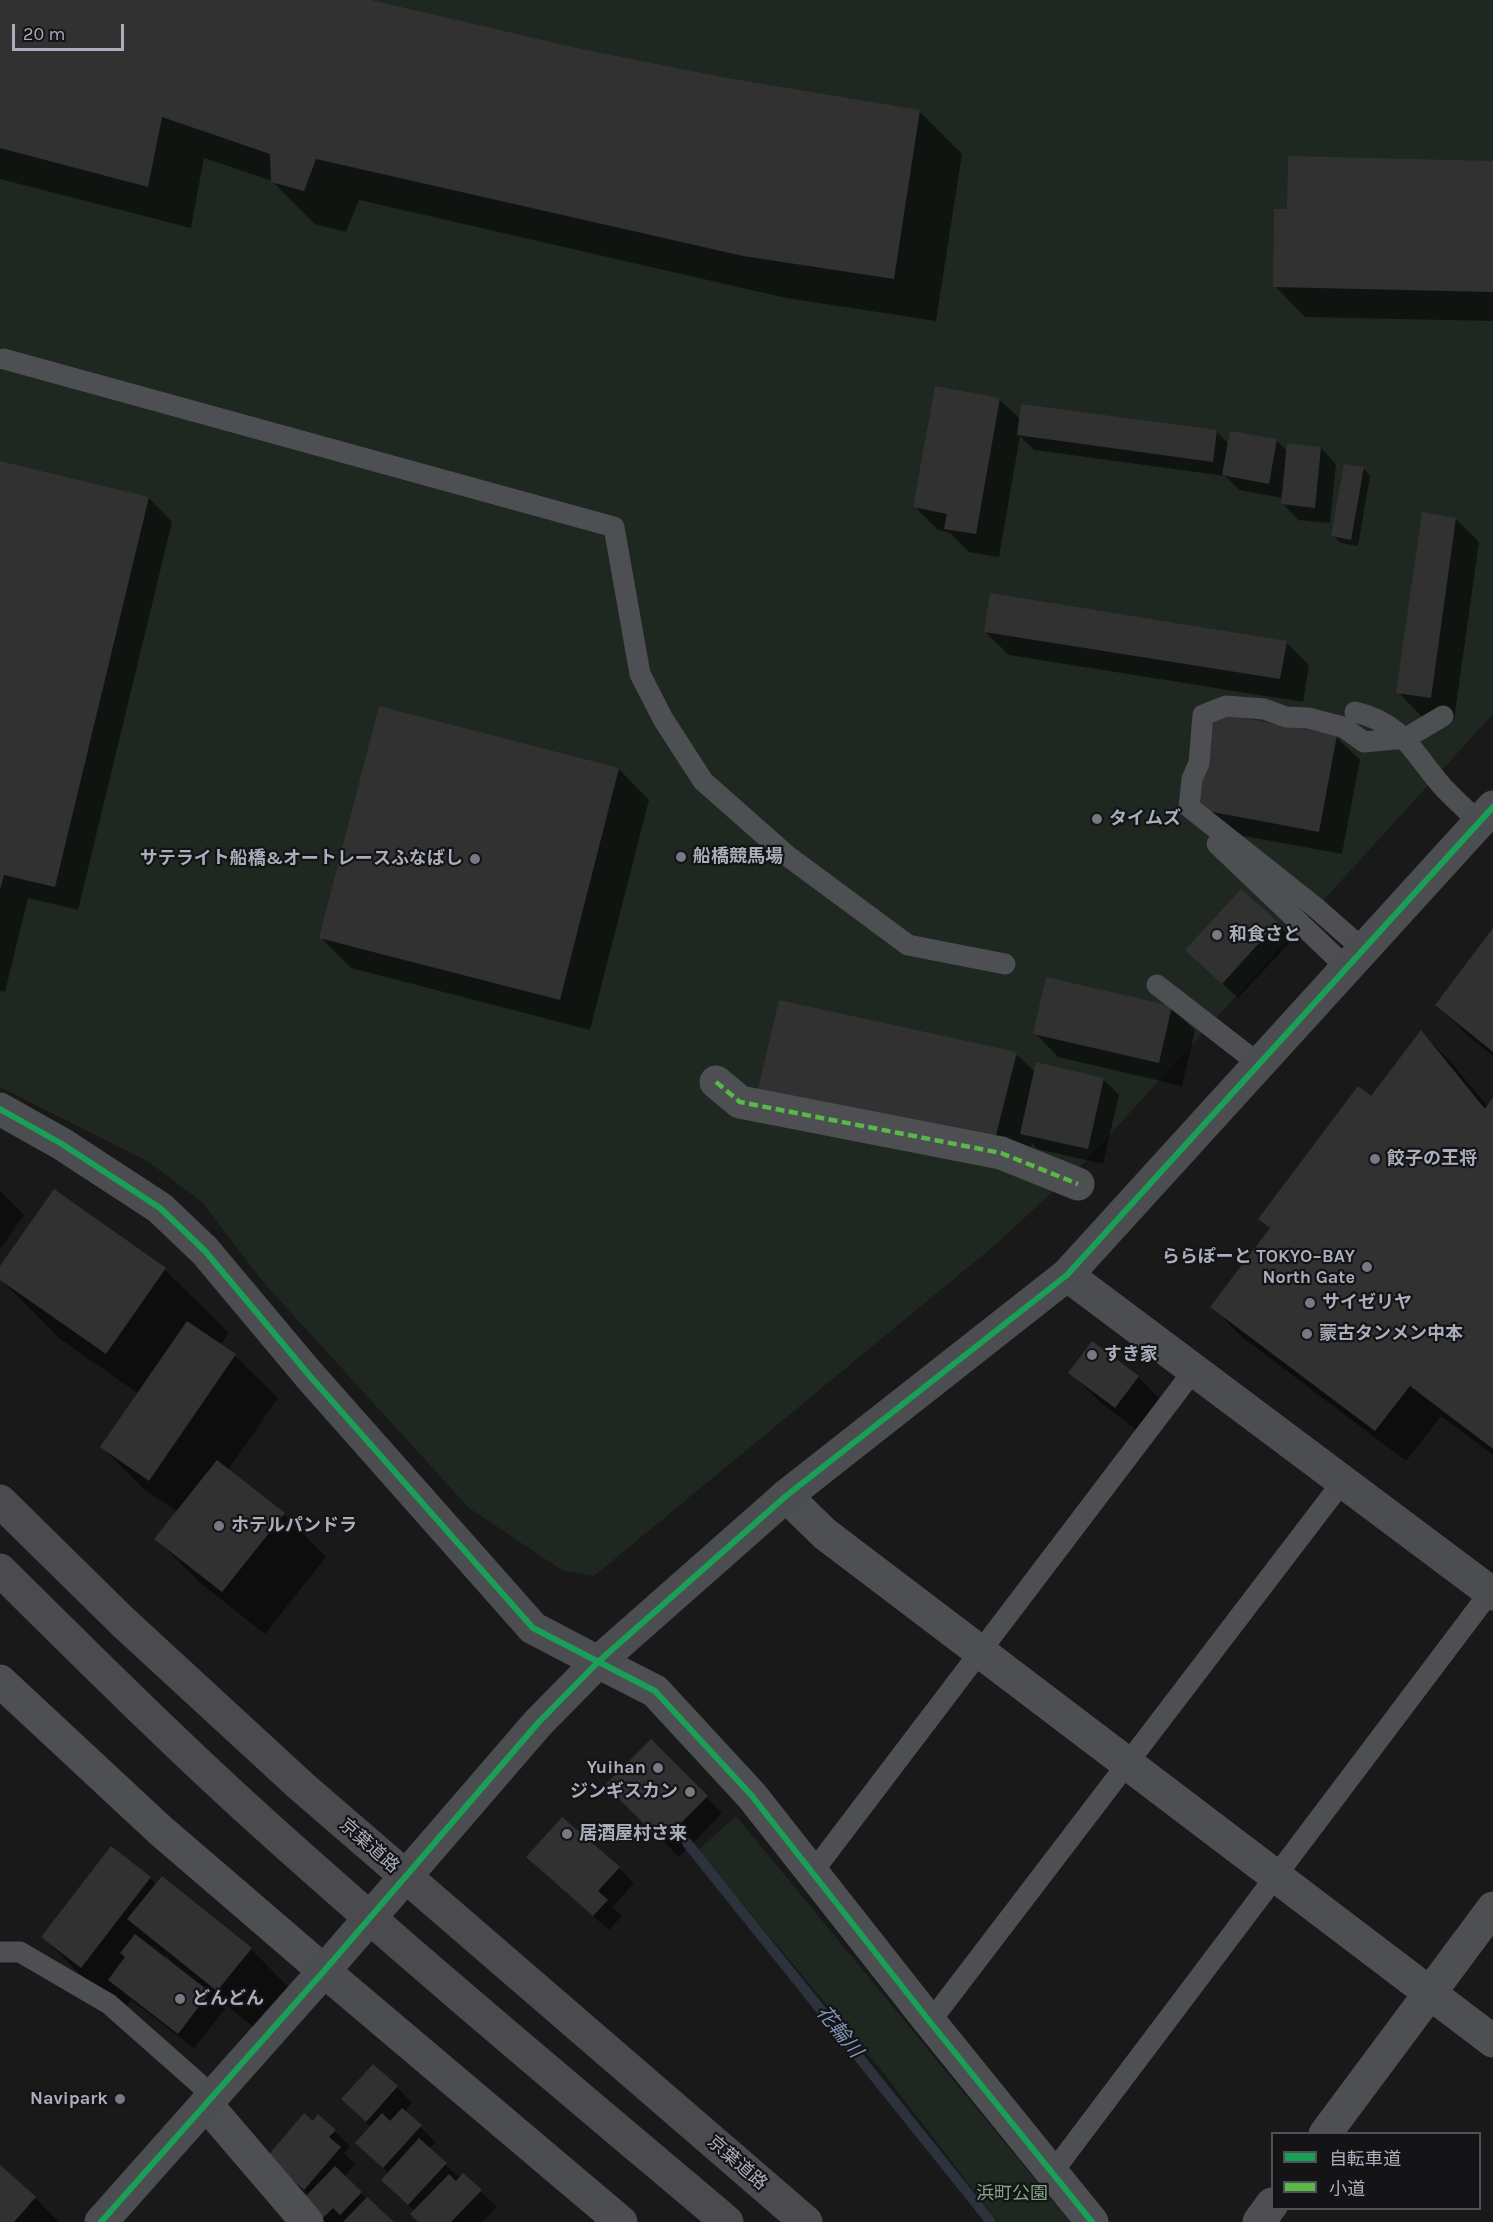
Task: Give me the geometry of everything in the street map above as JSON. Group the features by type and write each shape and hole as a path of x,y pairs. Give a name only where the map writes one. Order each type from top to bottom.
{"highway":[{"name":"京葉道路","path":"0,1502 123,1622 301,1786 806,2222"},
{"path":"0,1570 86,1655 265,1824 505,2035 727,2222"}],"street":[{"path":"101,2222 324,1971 530,1731 598,1662 786,1496 1067,1275 1486,815"},
{"path":"716,1082 740,1102 1001,1153 1078,1185"},
{"path":"0,1109 62,1144 160,1208 205,1251 309,1375 533,1628 655,1691 752,1796 930,2022 1092,2222"},
{"path":"1067,1275 1492,1593"},
{"path":"786,1496 825,1534 979,1653 1493,2041"},
{"path":"0,1681 160,1830 621,2222"},
{"path":"1326,2132 1493,1908"},
{"path":"210,2100 307,2222"},
{"path":"1259,2222 1271,2205"}],"lane":[{"path":"4,359 614,527 640,674 663,719 703,781 789,857 908,945 1005,964"},
{"path":"1355,959 1315,907 1188,807 1192,779 1199,763 1203,715 1226,706 1264,709 1286,717 1308,718 1343,727 1364,742 1406,738 1443,716"},
{"path":"1355,712 1371,716 1406,738 1442,786 1486,815"},
{"path":"1197,826 1355,959"},
{"path":"1157,985 1259,1064"},
{"path":"812,1873 1194,1370"},
{"path":"930,2022 1342,1481"},
{"path":"1052,2173 1492,1593"},
{"path":"0,1952 20,1952 109,2004 210,2100"}],"green space":[{"name":"船橋競馬場","path":"0,0 1493,0 1493,714 1085,1162 995,1245 594,1576 563,1571 469,1508 264,1283 202,1202 149,1162 0,1087"},
{"name":"浜町公園","path":"736,1816 1070,2222 998,2222 885,2075 698,1850"}],"building":[{"path":"0,0 371,0 581,49 727,78 920,110 894,279 743,256 316,159 304,191 271,182 270,154 162,117 148,187 0,148"},
{"path":"1288,156 1493,161 1493,292 1273,287 1274,209 1287,209"},
{"path":"935,386 1000,398 976,534 944,529 947,514 913,507"},
{"path":"1021,404 1217,430 1213,462 1017,435"},
{"path":"1230,431 1277,439 1269,484 1222,475"},
{"path":"1287,443 1321,447 1315,508 1281,504"},
{"path":"0,461 149,497 55,887 4,875 0,890"},
{"path":"1344,464 1364,467 1351,540 1331,536"},
{"path":"1422,512 1456,518 1431,698 1396,693"},
{"path":"990,593 1287,641 1280,679 984,632"},
{"path":"379,706 619,768 560,1000 319,938"},
{"path":"1215,713 1337,735 1319,832 1197,809"},
{"path":"1241,889 1278,922 1222,984 1185,950"},
{"path":"1493,928 1493,1052 1435,1005"},
{"path":"1046,977 1172,1006 1159,1063 1033,1034"},
{"path":"779,1000 1017,1052 994,1143 758,1089"},
{"name":"ららぽーと TOKYO−BAY North Gate","path":"1421,1030 1485,1109 1493,1097 1493,1449 1410,1386 1375,1431 1210,1307 1270,1228 1258,1219 1358,1086 1371,1096"},
{"path":"1036,1062 1104,1078 1088,1149 1020,1134"},
{"path":"54,1189 166,1268 106,1354 0,1280 0,1266"},
{"path":"187,1321 236,1354 149,1481 100,1447"},
{"path":"1092,1341 1139,1376 1115,1408 1068,1373"},
{"name":"ホテルパンドラ","path":"217,1460 285,1513 222,1592 154,1539"},
{"path":"651,1739 708,1796 662,1842 605,1785"},
{"path":"562,1817 620,1867 598,1891 608,1900 593,1916 526,1857"},
{"path":"111,1846 151,1877 81,1968 41,1937"},
{"path":"162,1876 252,1948 217,1991 127,1919"},
{"path":"135,1934 210,1992 178,2034 108,1980 125,1957 120,1953"},
{"path":"373,2064 398,2086 366,2122 341,2099"},
{"path":"402,2108 422,2125 383,2168 355,2143 382,2113 390,2121"},
{"path":"304,2113 313,2121 318,2114 336,2130 329,2137 341,2147 304,2190 266,2158"},
{"path":"419,2138 447,2163 408,2205 381,2180"},
{"path":"0,2165 36,2197 14,2222 0,2222"},
{"path":"335,2166 362,2192 340,2215 333,2208 322,2219 302,2200"},
{"path":"463,2173 482,2190 451,2222 418,2222 410,2214 449,2174 456,2181"},
{"path":"367,2197 394,2222 343,2222"}],"waterway":[{"name":"花輪川","path":"687,1843 991,2222"}],"marked path":[{"path":"716,1082 740,1102 1001,1153 1078,1184"}],"cycle path":[{"path":"101,2222 324,1971 538,1723 598,1662 786,1496 1067,1275 1493,807"},
{"path":"0,1109 62,1144 160,1208 205,1251 309,1375 533,1628 655,1691 752,1796 930,2022 1092,2222"}],"place":[{"name":"タイムズ","path":"1097,819"},
{"name":"船橋競馬場","path":"681,857"},
{"name":"サテライト船橋&オートレースふなばし","path":"475,859"},
{"name":"和食さと","path":"1217,935"},
{"name":"餃子の王将","path":"1375,1159"},
{"name":"ららぽーと TOKYO−BAY North Gate","path":"1367,1267"},
{"name":"サイゼリヤ","path":"1310,1303"},
{"name":"蒙古タンメン中本","path":"1307,1334"},
{"name":"すき家","path":"1092,1355"},
{"name":"ホテルパンドラ","path":"219,1526"},
{"name":"Yuihan","path":"658,1768"},
{"name":"ジンギスカン","path":"690,1792"},
{"name":"居酒屋村さ来","path":"567,1834"},
{"name":"どんどん","path":"180,1999"},
{"name":"Navipark","path":"120,2099"}]}
